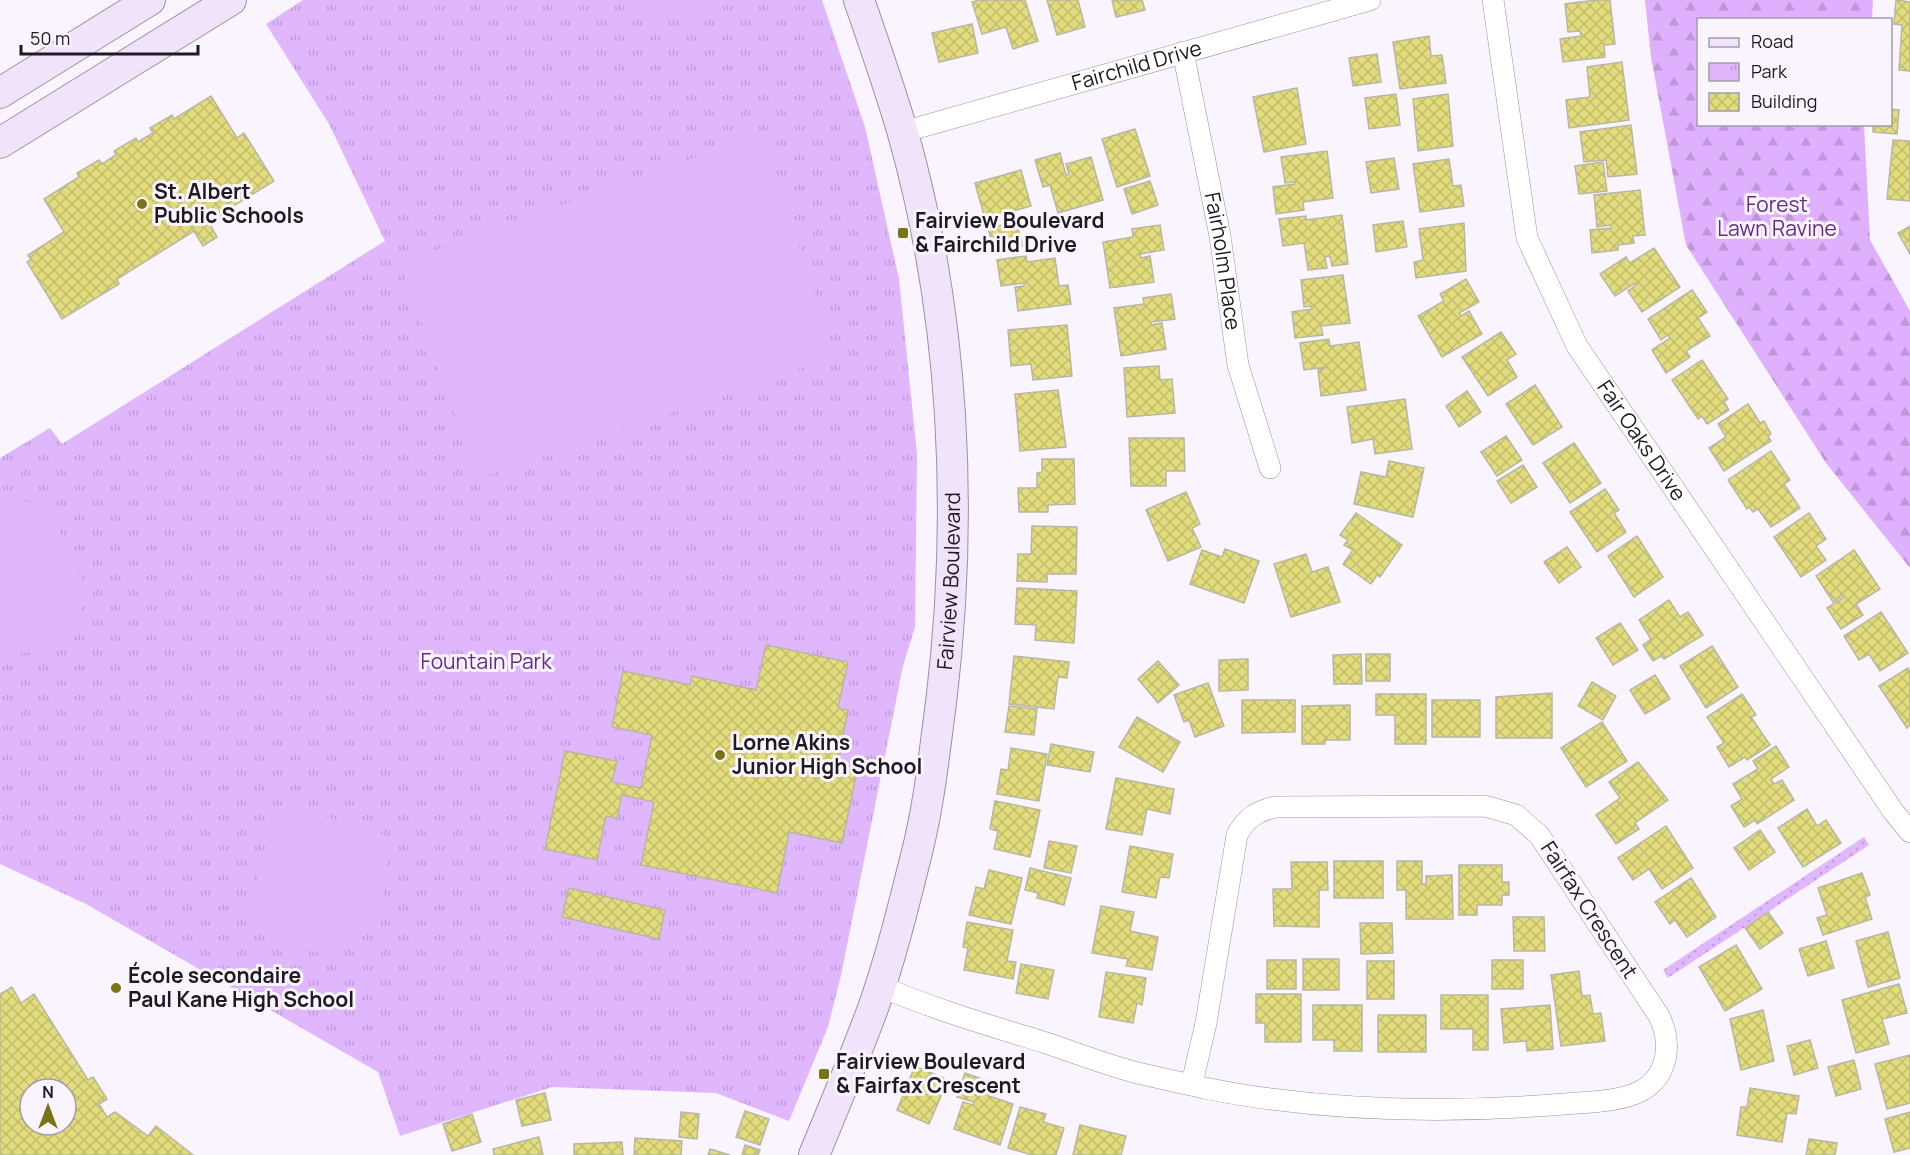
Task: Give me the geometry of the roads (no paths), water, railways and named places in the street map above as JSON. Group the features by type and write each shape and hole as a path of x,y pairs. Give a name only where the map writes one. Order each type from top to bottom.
{"street":[{"path":"0,93 150,0"},
{"path":"0,143 231,0"},
{"name":"Fairview Boulevard","path":"814,1155 880,986 917,854 934,763 950,623 953,552 953,469 942,333 930,256 903,132 859,0"},
{"name":"Fairchild Drive","path":"903,132 1370,0"},
{"name":"Fair Oaks Drive","path":"1493,0 1527,238 1577,346 1893,812 1910,831"},
{"name":"Fairholm Place","path":"1182,52 1220,236 1238,365 1270,468"},
{"name":"Fairfax Crescent","path":"880,986 920,1003 1136,1072 1269,1099 1379,1109 1484,1109 1582,1102 1628,1096 1650,1084 1664,1064 1668,1039 1659,1016 1539,835 1516,815 1485,806 1275,807 1256,813 1248,819 1237,835 1206,1023 1192,1083"}],"place":[{"name":"St. Albert Public Schools","path":"142,204"},
{"name":"Fairview Boulevard & Fairchild Drive","path":"903,233"},
{"name":"Lorne Akins Junior High School","path":"720,755"},
{"name":"École secondaire Paul Kane High School","path":"116,988"},
{"name":"Fairview Boulevard & Fairfax Crescent","path":"824,1074"}],"park label":[{"name":"Forest Lawn Ravine","path":"1777,217"},
{"name":"Fountain Park","path":"486,662"}]}
